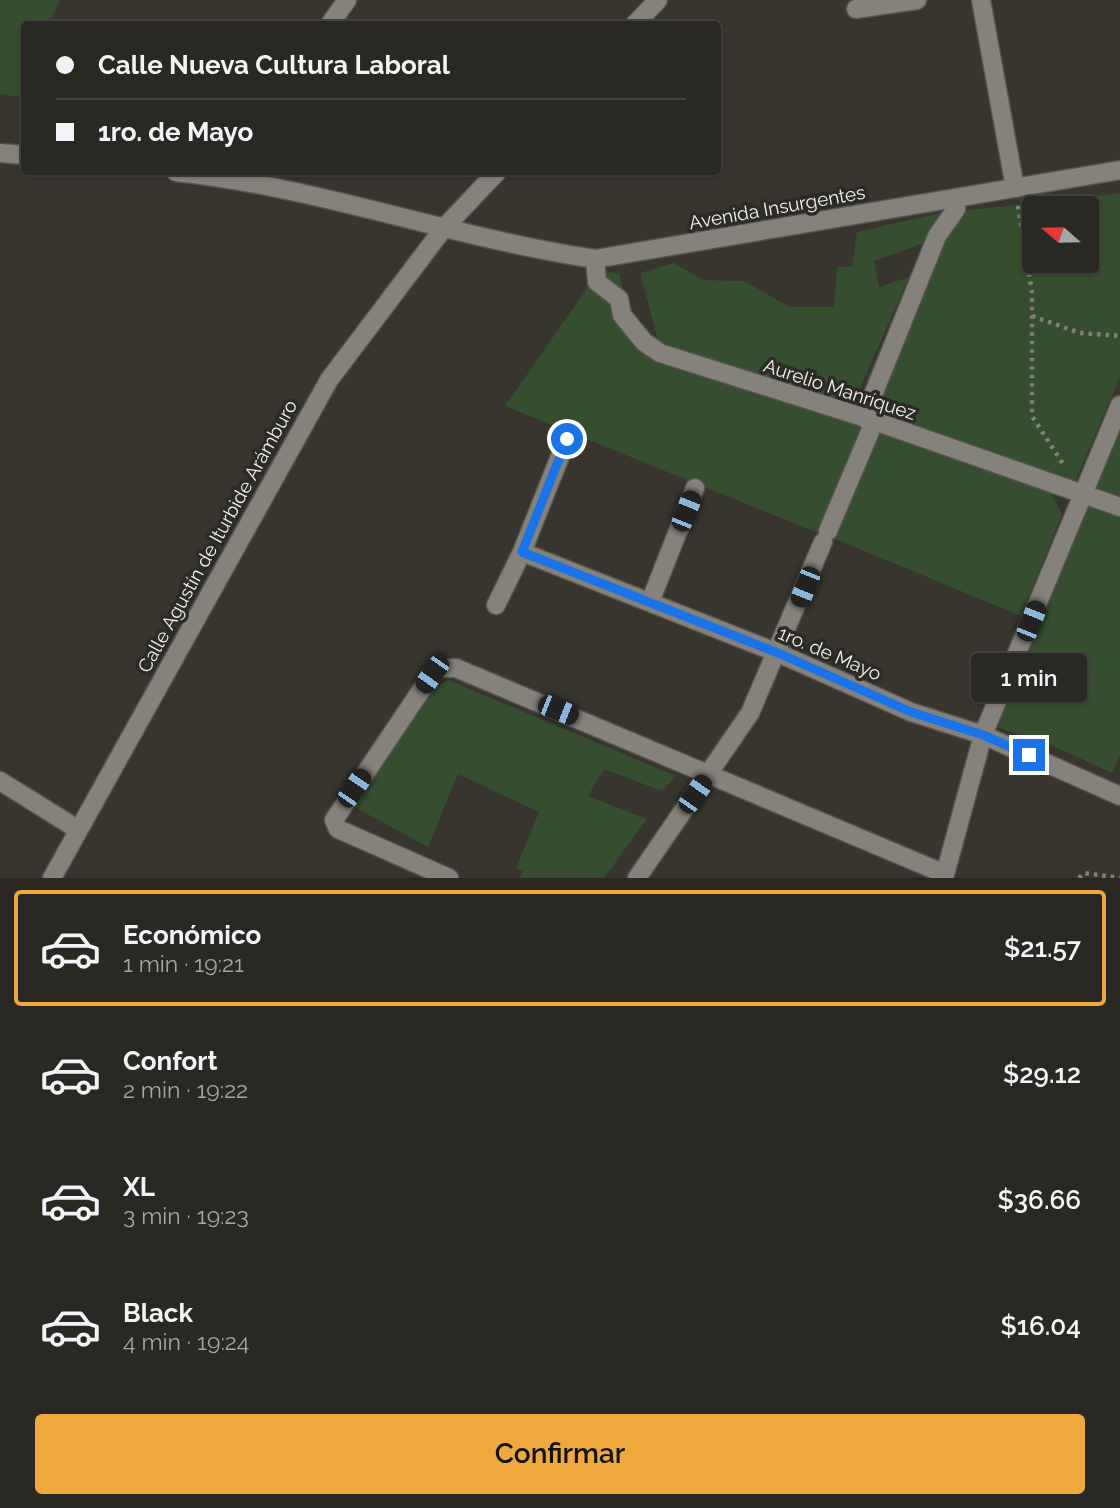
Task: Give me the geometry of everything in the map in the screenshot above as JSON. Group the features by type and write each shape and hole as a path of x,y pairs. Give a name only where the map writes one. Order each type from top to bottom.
{"street":[{"path":"333,21 347,0"},
{"path":"638,21 658,0"},
{"path":"856,9 917,0"},
{"path":"981,0 1015,188"},
{"path":"0,153 21,155"},
{"name":"Avenida Insurgentes","path":"236,175 525,249 595,259 1120,170"},
{"name":"Calle Agustín de Iturbide Arámburo","path":"52,878 328,380 443,229 494,175"},
{"path":"637,878 750,713 778,653 872,427 866,418 869,405 937,236 956,209 956,198"},
{"name":"Aurelio Manríquez","path":"595,259 597,282 619,299 622,315 643,342 660,353 866,418 1120,507"},
{"path":"449,878 338,829 334,820 432,674 441,668 456,668 709,773 945,876 983,735 1120,405"},
{"path":"496,605 522,552 567,439"},
{"path":"650,602 695,488"},
{"name":"1ro. de Mayo","path":"522,552 778,653 911,712 983,735 1120,796"},
{"path":"0,781 77,829"}],"path":[{"path":"1015,188 1032,292 1032,416 1082,495"},
{"path":"1032,316 1080,333 1120,336"},
{"path":"1079,878 1084,873 1120,878"}],"green space":[{"path":"0,0 60,0 50,21 21,21 21,92 19,97 0,94"},
{"path":"1120,193 1120,377 1074,484 880,419 875,401 940,239 962,211 1022,204 1022,273 1099,273 1099,196 1094,196"},
{"path":"945,212 924,243 874,261 879,287 909,277 852,406 659,344 640,273 674,263 703,280 744,281 790,307 834,307 837,267 852,267 857,232"},
{"path":"599,271 619,273 639,353 869,428 823,535 505,406"},
{"path":"877,431 1050,492 1062,514 1021,616 833,538"},
{"path":"1120,432 1120,755 1112,773 1053,746 999,728 1000,717 1086,508 1097,506 1098,485"},
{"path":"448,680 676,776 662,791 604,769 588,796 647,819 604,878 520,878 523,871 516,868 539,812 458,774 428,847 349,804 424,692"}],"route":[{"path":"567,439 522,552 778,653 911,712 983,735 1029,755"}]}
